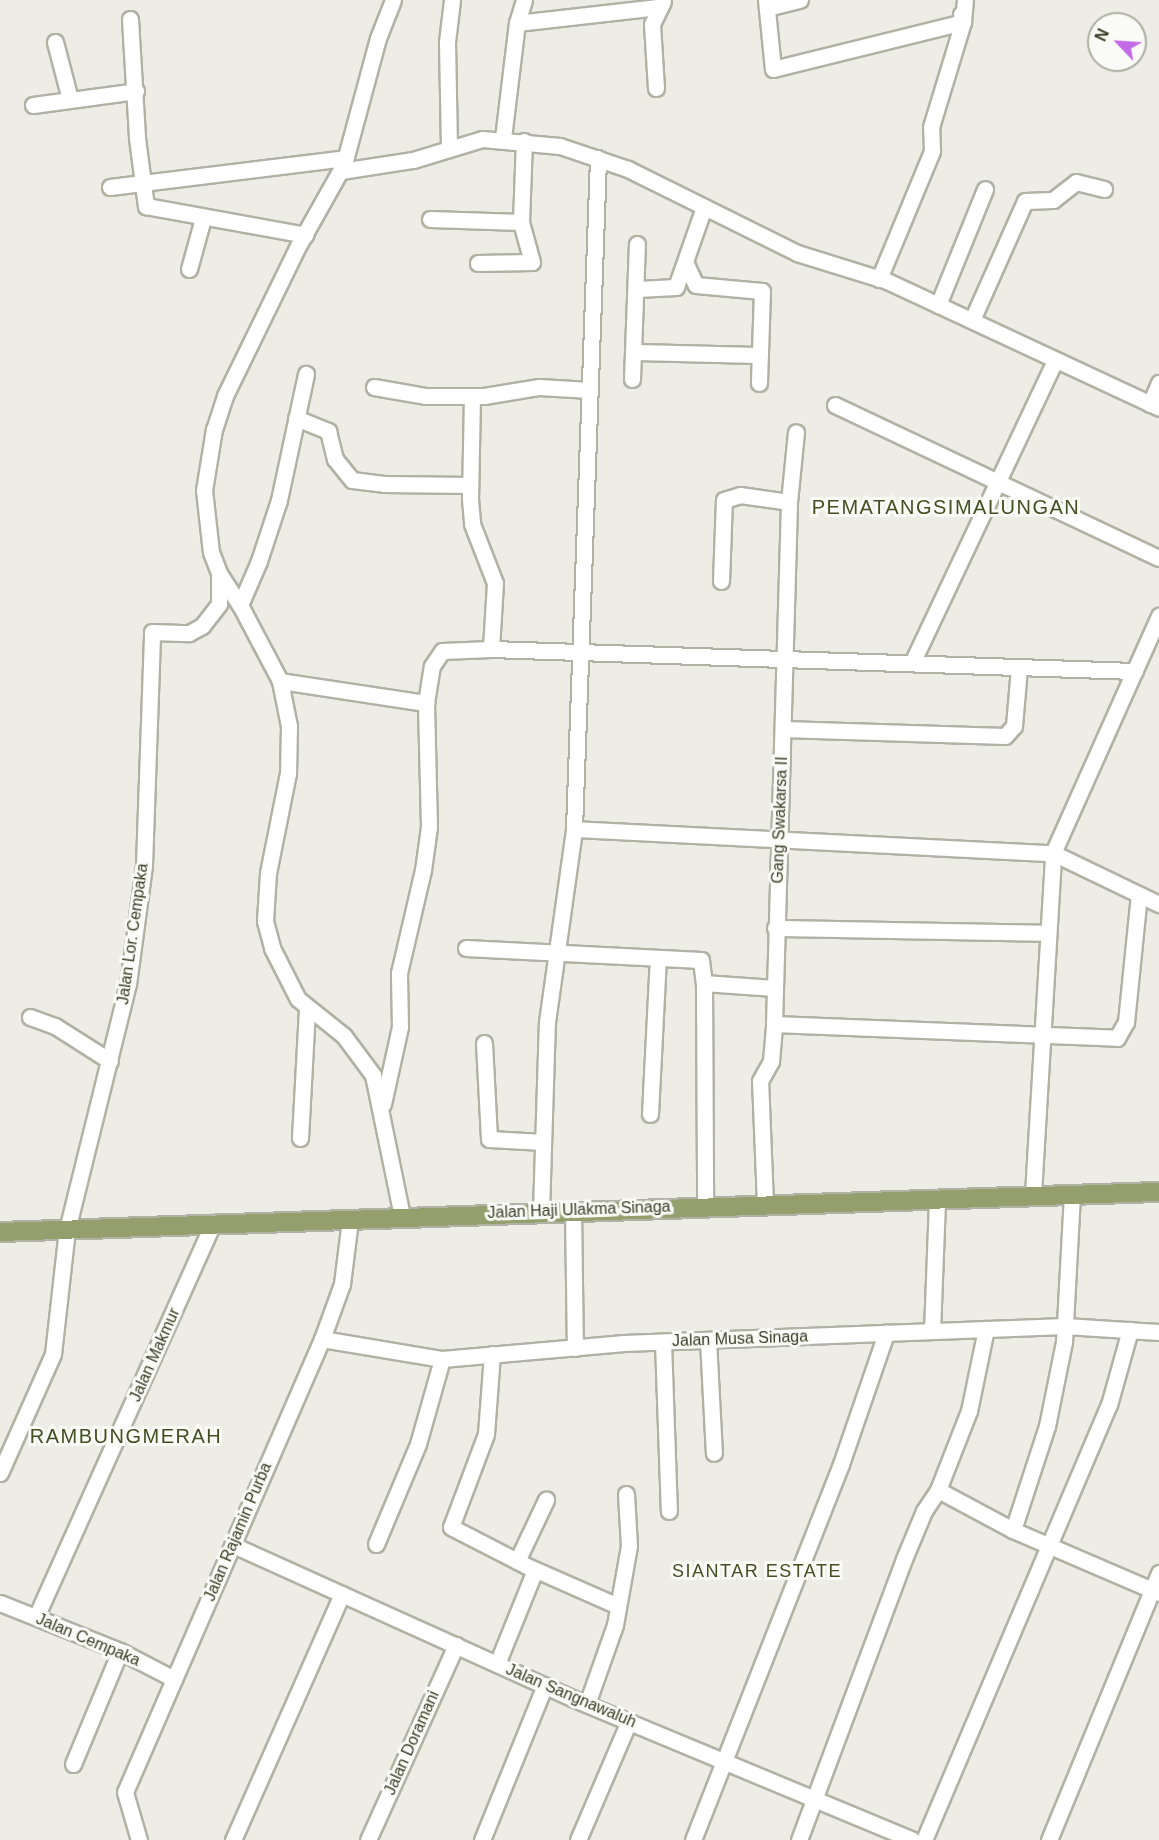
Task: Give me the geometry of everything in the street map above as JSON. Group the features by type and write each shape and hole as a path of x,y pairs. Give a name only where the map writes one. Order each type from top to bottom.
{"main road":[{"name":"Jalan Haji Ulakma Sinaga","path":"0,1233 541,1211 1033,1194 1159,1192"}],"street":[{"path":"393,0 378,38 343,164 225,396 214,429 204,490 209,543 219,573 240,605 280,681 289,751 265,897 265,921 291,988 307,1009 344,1036 362,1056 373,1076 382,1107 402,1216"},
{"path":"449,147 447,42 452,0"},
{"path":"503,138 517,23 524,0"},
{"path":"800,0 766,4 773,69 963,22"},
{"path":"956,0 963,22"},
{"path":"879,279 932,151 931,127 963,22 965,0"},
{"path":"517,23 661,3"},
{"path":"656,88 652,24 661,3"},
{"path":"130,19 142,183 146,206 203,218 250,222 305,235"},
{"path":"55,42 70,99"},
{"path":"33,105 136,91"},
{"path":"110,188 343,164 413,160 482,138 524,141 598,158 797,253 879,279 1154,406 1159,383"},
{"path":"478,263 532,262 521,222 524,141"},
{"path":"541,1211 547,1022 574,829 598,158"},
{"path":"972,320 1024,201 1053,200 1076,182 1104,189"},
{"path":"938,305 985,189"},
{"path":"637,290 676,287 686,264 704,207"},
{"path":"189,269 203,218"},
{"path":"430,219 521,222"},
{"path":"632,379 637,244"},
{"path":"686,264 696,285 762,291 759,383"},
{"path":"633,352 760,355"},
{"path":"912,663 1055,360"},
{"path":"240,605 260,561 279,500 306,374"},
{"path":"374,387 426,396 472,396 539,387 590,390"},
{"path":"472,396 470,485 472,524 495,583 491,650"},
{"path":"835,405 998,480 1086,526 1159,558"},
{"path":"296,418 328,431 335,459 352,480 365,483 470,485"},
{"name":"Gang Swakarsa II","path":"765,1204 760,1081 771,1061 774,1024 789,502 796,432"},
{"path":"721,581 724,500 740,495 789,502"},
{"name":"Jalan Lor. Cempaka","path":"67,1230 128,984 144,865 153,632 189,633 202,626 219,604 219,573"},
{"path":"1033,1194 1053,853 1159,616"},
{"path":"382,1107 400,1027 399,973 423,870 429,827 426,703 436,656 442,651 581,652 1135,671"},
{"path":"783,729 1005,736 1014,726 1019,668"},
{"path":"280,681 426,703"},
{"path":"574,829 779,836 1053,853 1159,904"},
{"path":"774,1024 1042,1036 1121,1036 1126,1022 1139,895"},
{"path":"775,928 1048,933"},
{"path":"466,948 556,950 701,960 704,983 705,1206"},
{"path":"650,1114 658,958"},
{"path":"704,983 774,988"},
{"path":"300,1138 307,1009"},
{"path":"30,1017 55,1026 110,1061"},
{"path":"483,1043 489,1139 543,1142"},
{"path":"1013,1530 1047,1426 1065,1326 1072,1193"},
{"path":"932,1331 937,1198"},
{"path":"573,1210 574,1348"},
{"name":"Jalan Rajamin Purba","path":"139,1840 125,1792 322,1339 342,1284 350,1220"},
{"name":"Jalan Makmur","path":"36,1617 213,1224"},
{"path":"0,1473 53,1354 67,1230"},
{"name":"Jalan Musa Sinaga","path":"322,1339 442,1359 663,1342 932,1331 1065,1326 1159,1332"},
{"path":"800,1840 904,1559 924,1511 938,1490 976,1388 986,1329"},
{"path":"924,1840 1109,1406 1130,1330"},
{"path":"693,1840 727,1763 886,1333"},
{"path":"708,1340 714,1453"},
{"path":"663,1342 669,1511"},
{"path":"492,1354 486,1434 451,1527 535,1570 618,1606"},
{"path":"376,1544 418,1444 442,1359"},
{"path":"938,1490 1013,1530 1155,1591"},
{"path":"587,1704 618,1606 629,1546 626,1494"},
{"path":"517,1561 546,1500"},
{"name":"Jalan Sangnawaluh","path":"233,1545 587,1704 912,1840"},
{"path":"497,1664 535,1570"},
{"path":"1049,1840 1155,1591 1159,1573"},
{"path":"233,1840 342,1594"},
{"name":"Jalan Cempaka","path":"0,1603 120,1651 174,1679"},
{"name":"Jalan Doramani","path":"368,1840 456,1645"},
{"path":"73,1764 120,1651"},
{"path":"482,1840 545,1685"},
{"path":"578,1840 629,1721"}],"district":[{"name":"PEMATANGSIMALUNGAN","path":"946,507"},
{"name":"RAMBUNGMERAH","path":"126,1436"},
{"name":"SIANTAR ESTATE","path":"757,1571"}]}
